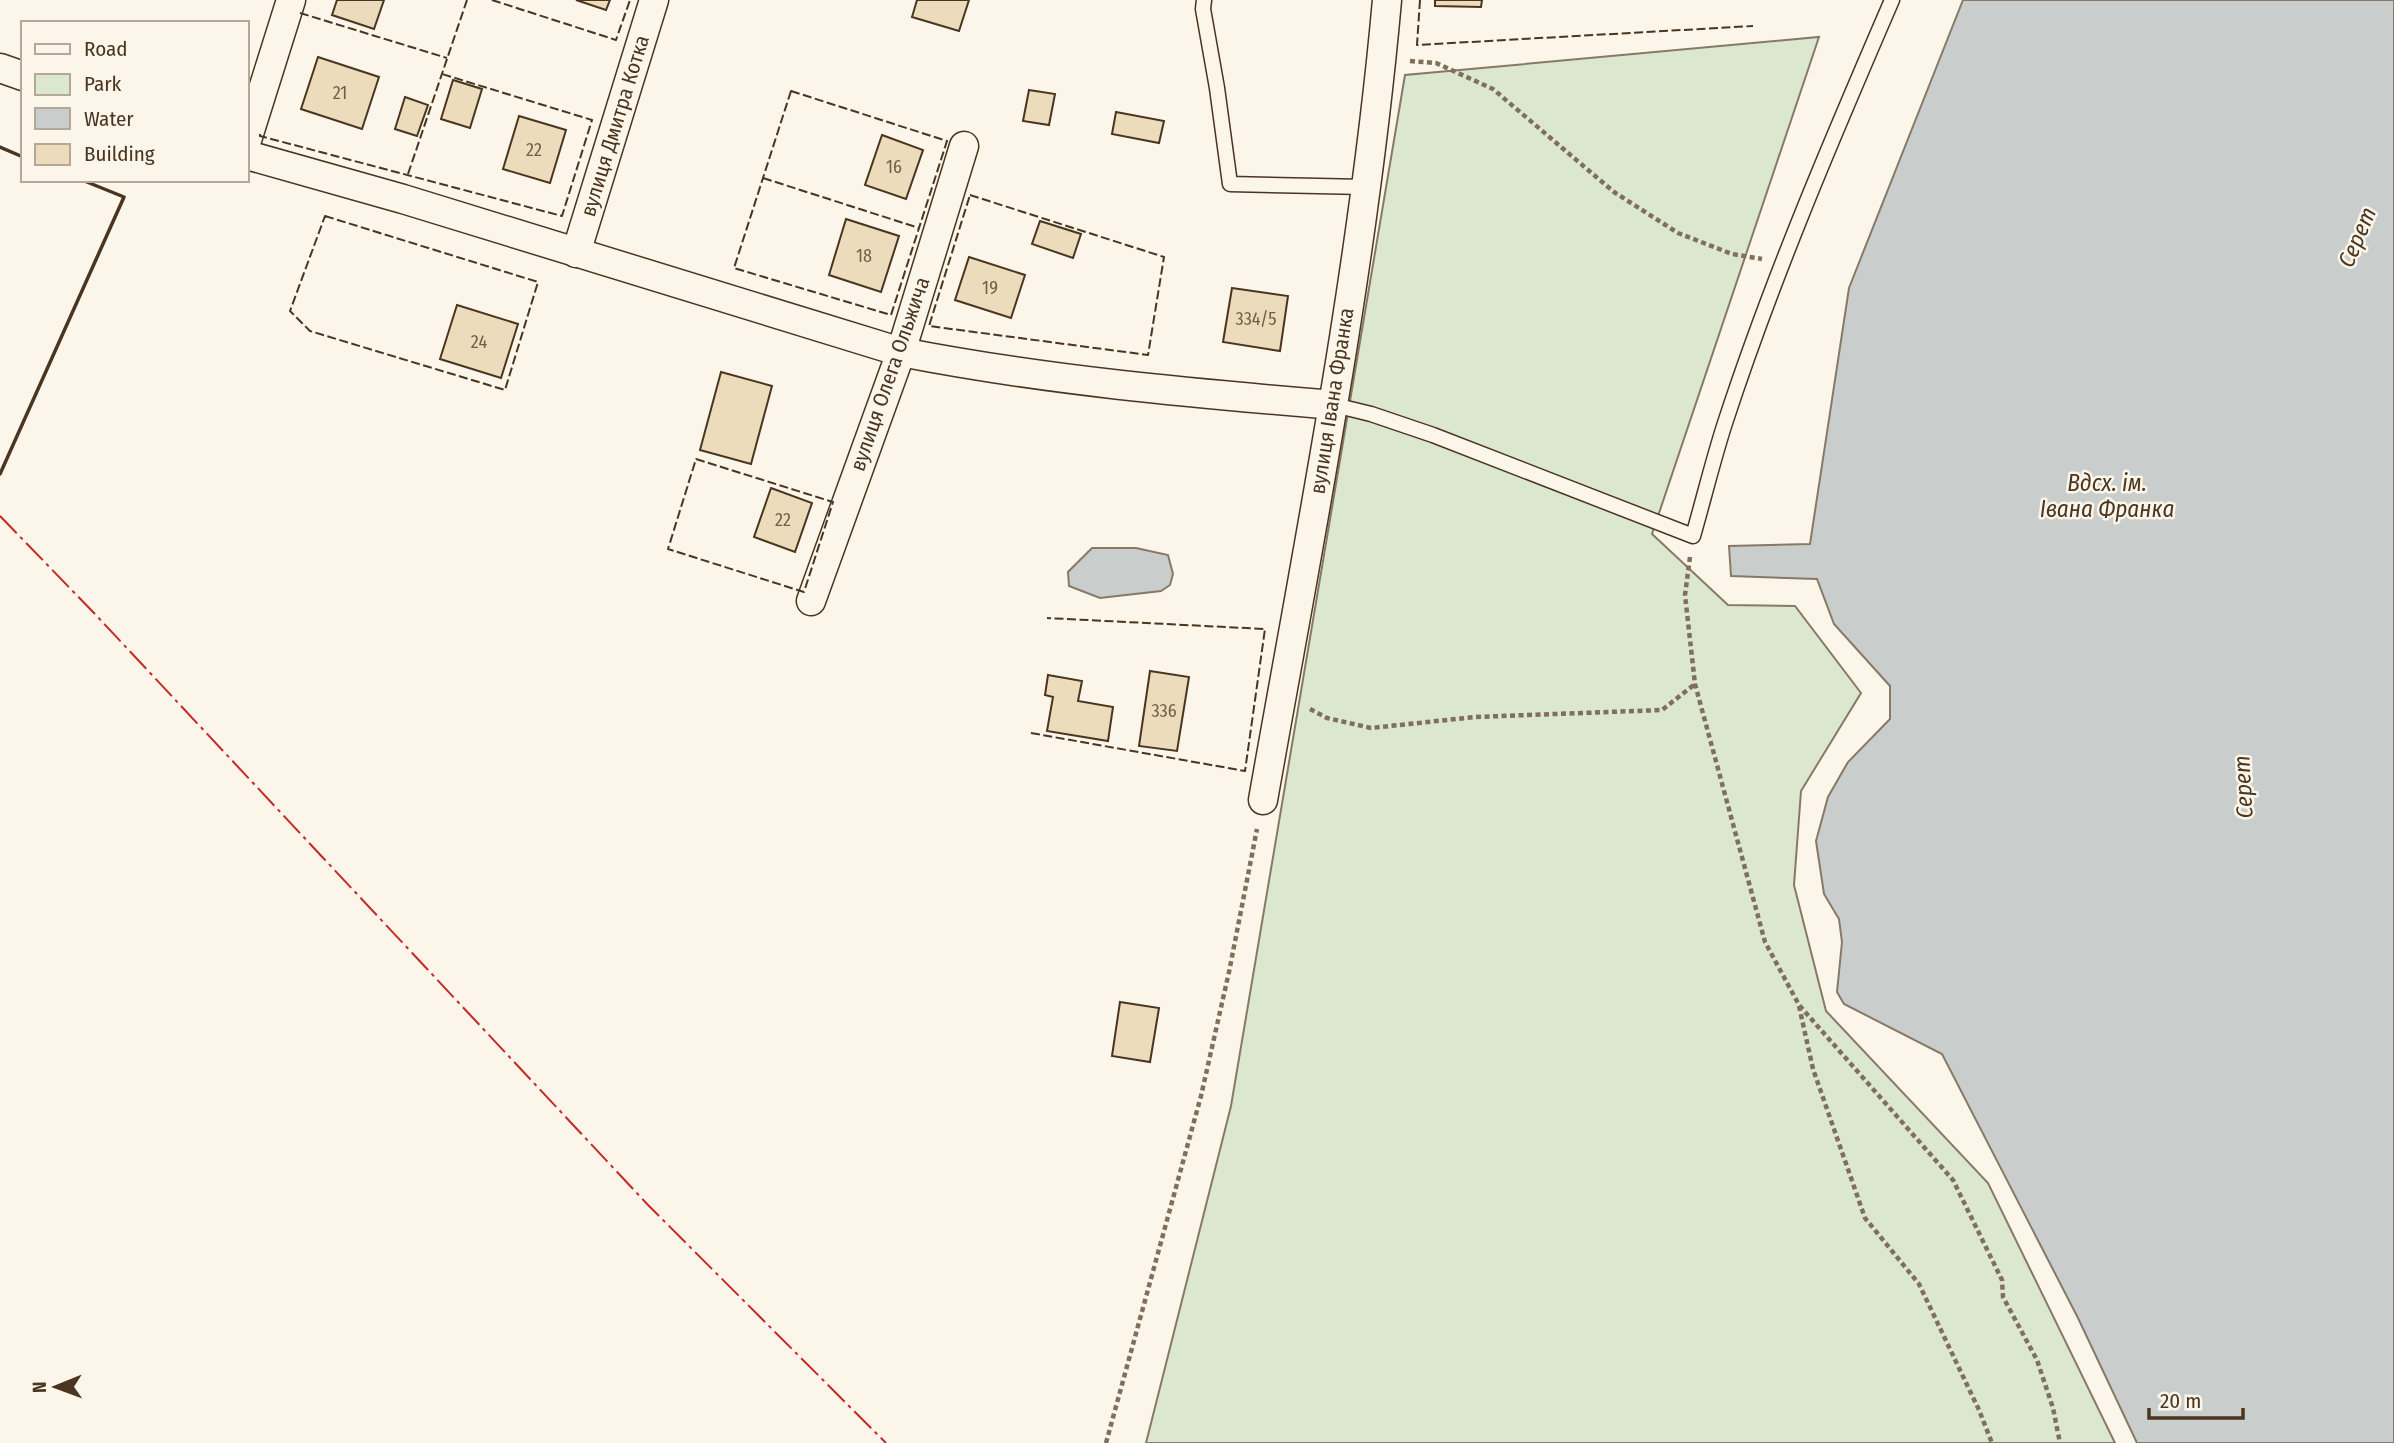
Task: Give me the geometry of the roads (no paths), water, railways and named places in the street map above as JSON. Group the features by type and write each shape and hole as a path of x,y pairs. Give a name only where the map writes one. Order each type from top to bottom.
{"street":[{"path":"248,137 291,0"},
{"name":"вулиця Дмитра Котка","path":"576,253 654,0"},
{"name":"вулиця Івана Франка","path":"1263,800 1334,405 1382,60 1387,0"},
{"path":"0,68 21,75"},
{"name":"вулиця Олега Ольжича","path":"811,601 901,352 964,146"},
{"path":"248,155 403,199 901,352 964,364 1142,389 1334,405"}],"lane":[{"path":"1204,0 1203,9 1230,184 1365,187"},
{"path":"1334,405 1371,414 1433,435 1693,536 1725,423 1783,262 1835,131 1892,0"}],"water":[{"name":"Вдсх. ім. Івана Франка","path":"1963,0 2394,0 2394,1443 2137,1443 2078,1318 1942,1054 1844,1004 1837,992 1842,942 1839,919 1824,894 1816,841 1828,797 1848,762 1890,719 1890,686 1834,624 1817,579 1731,576 1729,546 1810,544 1849,288"},
{"path":"1092,548 1136,548 1168,555 1173,574 1170,585 1161,591 1100,598 1069,586 1068,572"}],"water label":[{"name":"Серет","path":"2357,237"},
{"name":"Серет","path":"2243,787"}]}
